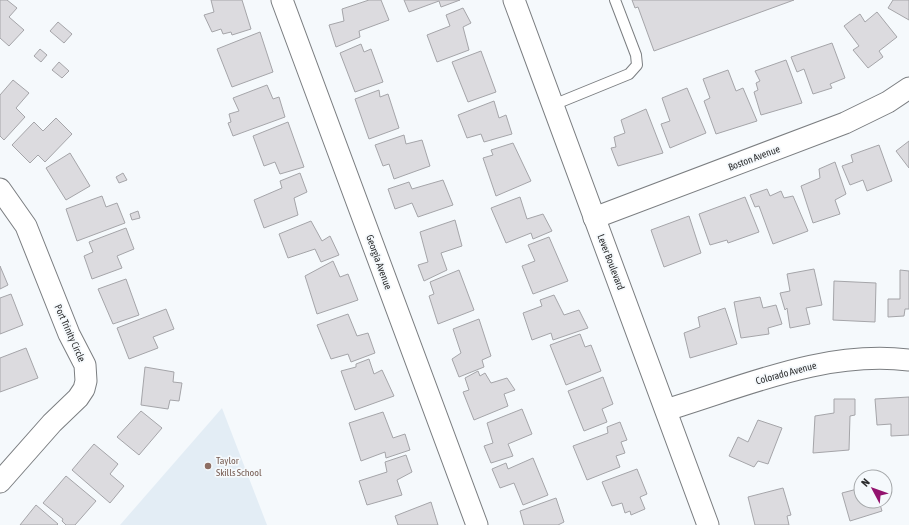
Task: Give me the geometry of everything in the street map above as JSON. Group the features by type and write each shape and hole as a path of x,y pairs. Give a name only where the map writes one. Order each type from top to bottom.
{"street":[{"name":"Georgia Avenue","path":"282,0 476,525"},
{"name":"Lever Boulevard","path":"514,0 708,525"},
{"name":"Boston Avenue","path":"594,218 845,124 888,102 909,88"},
{"name":"Port Trinity Circle","path":"0,189 26,226 69,334 84,365 86,381 84,389 78,398 52,423 0,482"},
{"name":"Colorado Avenue","path":"666,410 808,365 863,359 909,360"}],"lane":[{"path":"553,105 629,74 637,65 636,55 615,0"}],"shaded area":[{"name":"Taylor Skills School","path":"222,408 267,525 120,525"}],"building":[{"path":"0,0 7,0 17,8 9,17 24,30 9,46 0,38"},
{"path":"211,0 242,0 251,29 232,35 231,32 223,34 221,29 212,32 204,15 214,12"},
{"path":"369,0 381,0 389,20 359,31 360,37 336,47 329,25 344,21 342,9"},
{"path":"404,0 460,0 441,7 439,1 409,12"},
{"path":"632,0 794,0 654,51 638,7 635,8"},
{"path":"893,0 909,0 909,20 888,8"},
{"path":"463,8 471,23 463,27 469,50 437,62 427,35 450,26 446,15"},
{"path":"877,12 897,37 879,51 883,57 868,68 853,50 859,46 844,26 860,14 865,22"},
{"path":"58,22 72,34 64,43 50,31"},
{"path":"260,32 273,72 232,87 217,49"},
{"path":"832,43 845,78 830,84 832,88 813,94 804,69 797,72 791,57"},
{"path":"361,44 364,52 371,49 383,82 355,92 340,53"},
{"path":"40,49 47,55 41,62 34,56"},
{"path":"481,51 496,92 468,102 452,62"},
{"path":"786,60 802,103 761,115 754,92 758,90 756,83 760,81 755,71"},
{"path":"59,62 69,71 62,78 52,70"},
{"path":"728,70 736,91 743,88 757,121 716,134 704,101 710,98 703,79"},
{"path":"13,80 29,93 16,108 25,117 4,140 0,136 0,95"},
{"path":"267,85 273,99 279,97 285,117 233,136 228,123 231,122 229,114 239,111 233,98"},
{"path":"687,88 706,133 670,148 661,124 670,121 662,98"},
{"path":"379,90 380,97 388,94 399,128 369,139 355,99"},
{"path":"494,101 499,118 506,115 512,134 484,142 481,134 467,138 458,115"},
{"path":"646,109 663,153 618,166 611,148 616,147 614,137 625,133 621,120"},
{"path":"56,118 72,134 45,162 38,155 30,163 12,145 34,122 43,131"},
{"path":"288,122 304,167 280,174 275,162 264,166 253,136"},
{"path":"404,135 406,144 422,140 430,166 394,179 389,164 383,166 375,145"},
{"path":"909,141 909,168 896,151"},
{"path":"513,143 531,181 496,196 483,158 493,155 491,150"},
{"path":"879,145 892,181 867,191 863,180 850,185 842,166 853,162 851,155"},
{"path":"70,153 90,186 66,200 46,168"},
{"path":"835,162 846,194 835,200 840,214 813,223 801,186 820,178 819,169"},
{"path":"123,173 127,180 119,183 116,177"},
{"path":"300,173 307,192 294,198 298,215 264,228 254,200 282,188 280,181"},
{"path":"443,180 453,205 418,217 412,203 395,209 388,189 409,182 412,189"},
{"path":"767,189 770,196 781,191 784,198 793,196 808,231 773,244 759,206 755,207 750,195"},
{"path":"102,196 106,207 117,203 125,223 77,241 66,209"},
{"path":"520,197 527,219 543,214 552,231 533,239 531,233 506,243 491,208"},
{"path":"745,197 759,232 728,243 727,240 710,245 699,214"},
{"path":"138,211 140,218 132,220 130,214"},
{"path":"689,216 701,253 664,267 651,230"},
{"path":"455,220 462,246 441,253 447,270 424,281 418,265 428,262 420,232"},
{"path":"311,221 322,241 330,236 339,255 321,262 315,249 288,258 279,234"},
{"path":"126,228 134,249 117,256 122,268 92,279 84,256 93,252 89,242"},
{"path":"549,237 568,281 533,294 522,266 535,261 528,245"},
{"path":"333,261 340,277 348,274 358,300 317,314 305,276"},
{"path":"0,266 8,285 0,289"},
{"path":"814,269 822,305 806,308 810,324 790,328 787,308 785,310 780,293 790,291 787,274"},
{"path":"459,270 474,310 438,324 429,296 434,294 430,282"},
{"path":"900,270 909,271 909,309 905,309 904,316 888,317 888,299 900,299"},
{"path":"126,279 139,315 113,324 98,289"},
{"path":"834,281 876,283 875,322 833,320"},
{"path":"11,294 23,325 0,334 0,298"},
{"path":"554,295 564,315 579,310 588,328 553,340 551,333 532,340 523,313 542,306 540,300"},
{"path":"760,297 763,308 776,305 782,324 768,328 769,334 741,338 734,302"},
{"path":"725,308 737,344 690,358 684,333 700,327 698,317"},
{"path":"166,309 174,329 153,337 158,348 129,359 117,328"},
{"path":"348,314 357,336 368,333 375,353 351,362 348,354 331,359 317,325"},
{"path":"479,319 491,356 482,360 484,367 459,377 452,359 461,353 453,329"},
{"path":"580,334 585,347 591,345 601,371 566,385 550,345"},
{"path":"26,348 38,378 0,392 0,358"},
{"path":"369,359 374,374 382,370 394,396 355,410 341,371 356,367 356,364"},
{"path":"145,367 174,372 173,382 182,383 179,401 170,400 168,409 141,405"},
{"path":"478,371 480,376 485,373 491,383 507,378 515,390 504,394 508,406 474,420 463,392 469,390 465,378"},
{"path":"603,377 613,404 602,409 607,422 584,431 568,391"},
{"path":"909,397 909,435 891,436 891,424 877,425 875,399"},
{"path":"834,399 855,399 855,415 850,416 849,450 813,453 815,416 834,413"},
{"path":"522,409 532,434 508,444 513,456 491,463 484,446 493,443 487,423"},
{"path":"141,411 162,428 139,455 117,437"},
{"path":"383,412 393,438 405,434 410,450 386,458 385,452 361,461 349,423"},
{"path":"758,420 782,428 768,464 758,461 754,467 729,456 738,437 748,442"},
{"path":"620,422 627,440 621,442 625,453 616,456 620,467 587,480 573,446 608,433 607,427"},
{"path":"94,444 118,464 110,474 124,486 110,503 72,470"},
{"path":"406,455 412,472 397,480 402,495 367,505 359,481 387,472 385,462"},
{"path":"533,458 548,495 523,505 514,483 500,488 492,469 506,463 508,469"},
{"path":"637,469 647,494 640,497 645,509 631,515 630,511 625,513 622,503 612,506 602,482"},
{"path":"66,476 96,501 75,525 66,525 62,521 63,519 43,503"},
{"path":"783,488 791,515 787,516 789,525 755,525 748,497"},
{"path":"853,490 853,509 881,509 882,511 850,521 842,493"},
{"path":"556,498 564,522 558,525 524,525 520,511"},
{"path":"431,502 438,525 398,525 395,516"},
{"path":"36,505 58,524 20,525"}],"place":[{"name":"Taylor Skills School","path":"208,466"}]}
